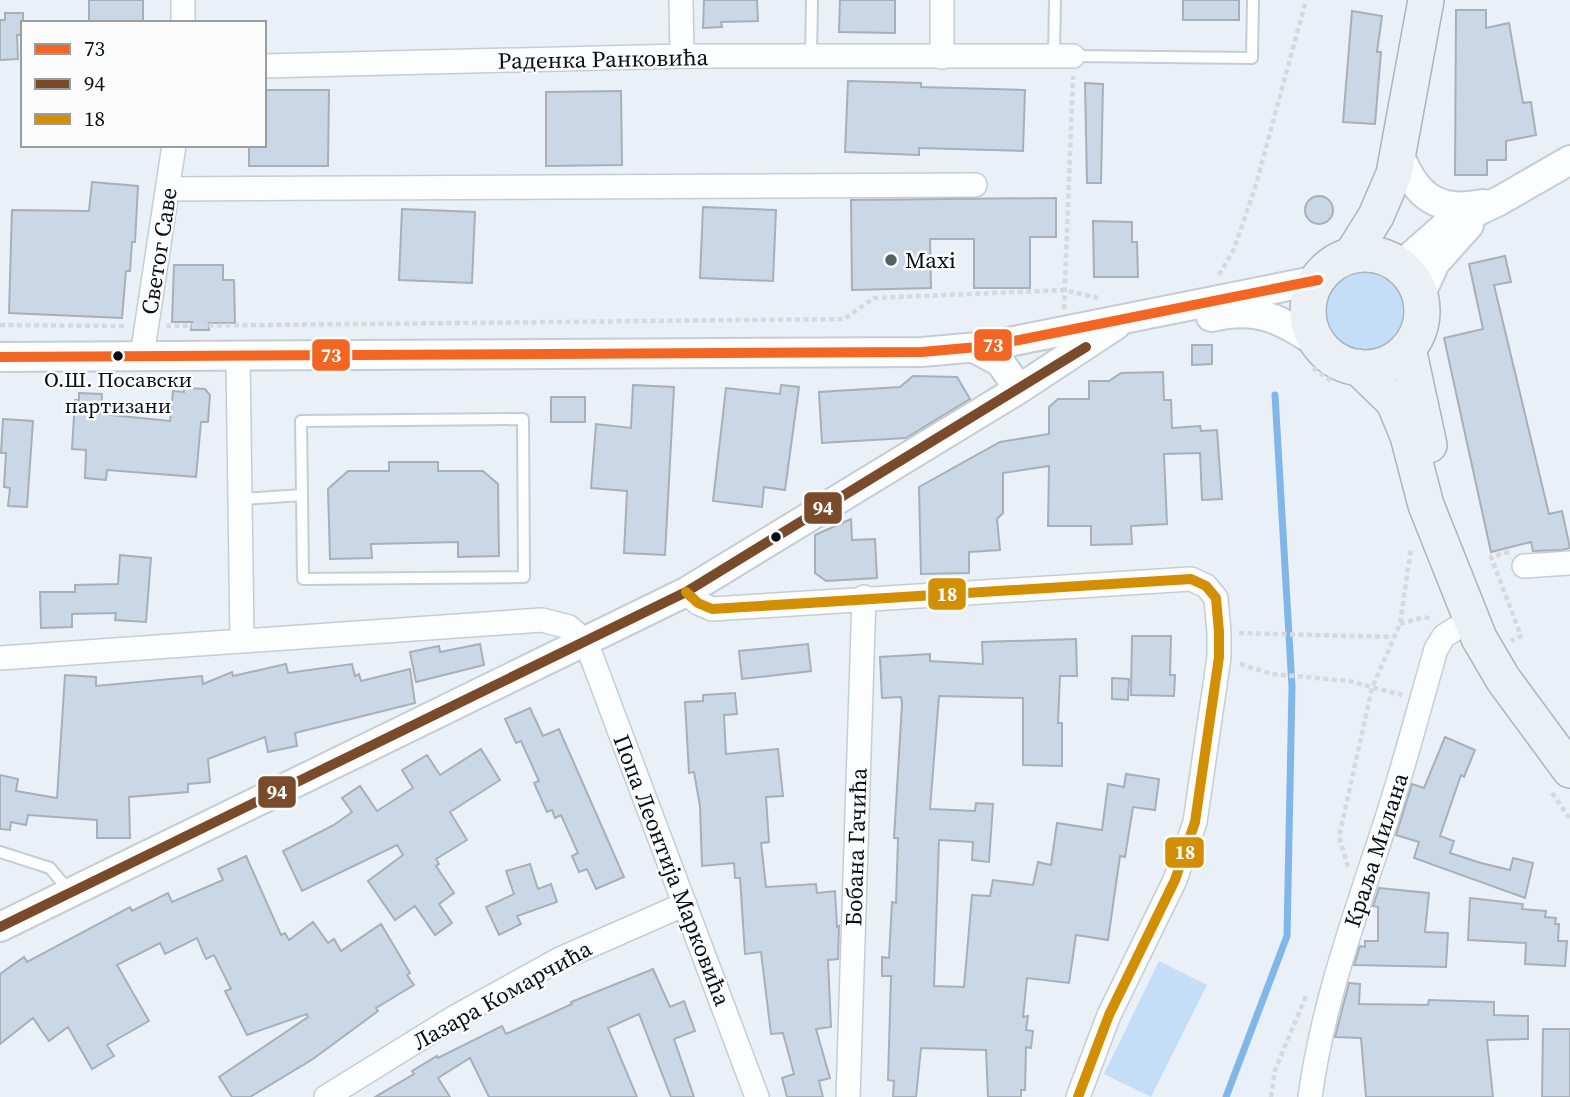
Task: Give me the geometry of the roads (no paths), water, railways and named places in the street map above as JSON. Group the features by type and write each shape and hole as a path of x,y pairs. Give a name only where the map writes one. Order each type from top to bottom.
{"main road":[{"path":"1348,376 1385,364 1408,348 1420,324 1420,296 1413,279 1399,265 1394,253 1396,163 1426,0"},
{"path":"1351,256 1376,216 1396,163"},
{"path":"1399,265 1367,254 1351,256 1332,265 1318,280 1309,305 1314,355 1336,359 1348,376 1394,402 1408,436 1426,505 1470,620 1488,653 1570,770"},
{"path":"1408,348 1439,497 1447,562"}],"street":[{"path":"183,0 183,21"},
{"path":"681,0 682,56"},
{"path":"942,0 942,57"},
{"name":"Раденка Ранковића","path":"266,66 682,56 1064,56"},
{"name":"Светог Саве","path":"142,356 174,147"},
{"path":"1399,265 1444,227 1499,201 1570,160"},
{"path":"1396,163 1412,183 1438,202 1462,207 1499,201"},
{"path":"169,189 975,185"},
{"path":"1420,296 1435,263 1451,243 1499,201"},
{"path":"0,357 238,358 908,352 974,348 1063,331 1114,310 1201,302 1318,280"},
{"path":"1088,345 1114,310"},
{"path":"0,927 686,592 1088,345 1246,312 1278,318 1314,355"},
{"path":"974,348 1000,362 1019,389"},
{"path":"238,358 242,641"},
{"path":"1524,566 1570,563"},
{"path":"686,592 698,603 712,609 863,597 1191,579 1206,586 1216,598 1219,657 1195,822 1175,880 1110,1015 1078,1097"},
{"name":"Бобана Гачића","path":"848,1097 863,597"},
{"path":"0,658 542,620 569,627 586,642"},
{"name":"Краља Милана","path":"1310,1097 1316,1056 1336,975 1440,641 1470,620"},
{"name":"Попа Леонтија Марковића","path":"586,642 757,1097"},
{"name":"Лазара Комарчића","path":"326,1097 455,1017 560,959 685,904"}],"lane":[{"path":"811,57 812,0"},
{"path":"1055,0 1064,56"},
{"name":"Раденка Ранковића","path":"1064,56 1252,58 1253,0"},
{"path":"523,419 524,578 303,579 302,495 301,421 523,419"},
{"path":"241,499 302,495"},
{"path":"0,852 50,868 70,892"}],"waterway":[{"path":"1226,1097 1287,936 1292,687 1275,395"}],"place":[{"name":"Maxi","path":"891,260"},
{"name":"О.Ш. Посавски партизани","path":"118,356"}]}
